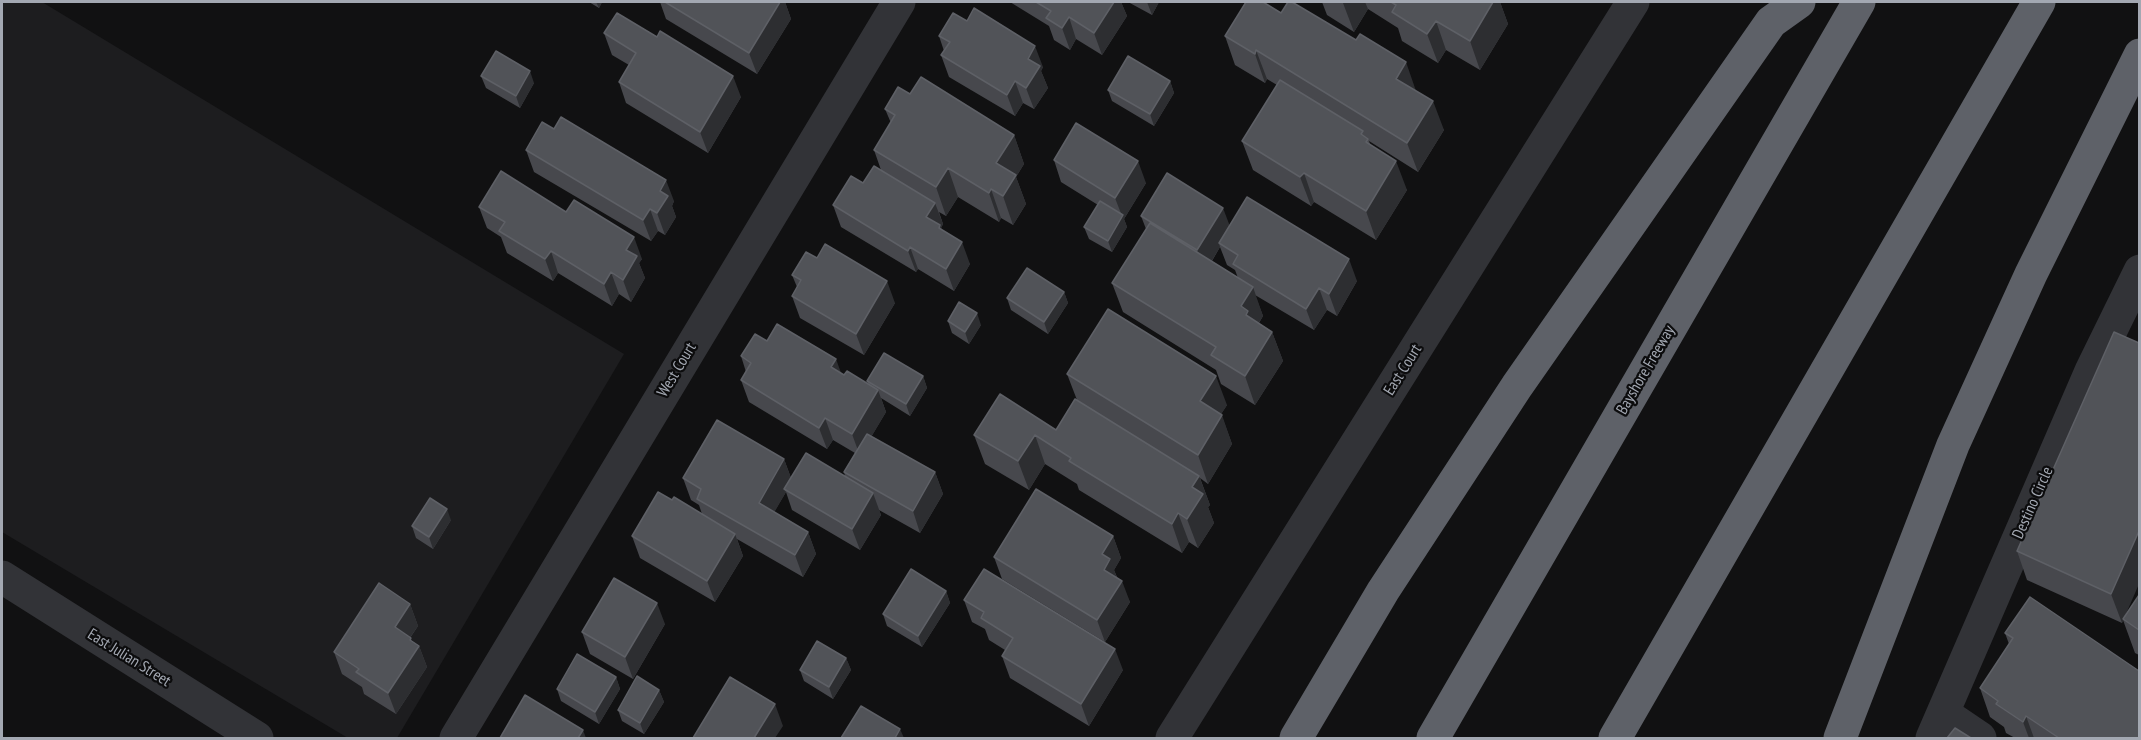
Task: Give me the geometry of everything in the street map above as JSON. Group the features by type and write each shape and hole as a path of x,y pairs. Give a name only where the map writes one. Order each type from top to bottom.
{"highway":[{"path":"1296,738 1383,591 1517,386 1771,22 1798,2"},
{"name":"Bayshore Freeway","path":"1433,738 1858,2"},
{"path":"1615,738 2039,2"},
{"path":"1840,738 1953,445 2031,274 2139,55"}],"street":[{"name":"West Court","path":"456,738 899,2"},
{"name":"East Court","path":"1172,738 1633,2"},
{"name":"Destino Circle","path":"1938,726 2091,371 2139,271"},
{"name":"East Julian Street","path":"2,577 257,738"},
{"path":"1938,726 1980,738"}],"shaded area":[{"path":"2,2 42,2 624,354 397,738 348,738 2,532"}],"building":[{"path":"665,2 780,2 749,53"},
{"path":"1036,2 1114,2 1094,33 1069,17 1062,28 1046,18 1051,11"},
{"path":"1246,2 1263,2 1281,13 1288,2 1292,2 1356,40 1360,34 1406,62 1396,79 1433,101 1407,143 1256,50 1255,54 1225,36"},
{"path":"1391,2 1493,2 1470,41 1436,21 1427,34 1392,12 1396,5"},
{"path":"974,8 1035,46 1028,59 1040,66 1026,88 1015,81 1007,95 941,55 950,42 939,36 953,13 967,21"},
{"path":"617,13 657,37 660,31 733,76 700,132 619,82 636,53 604,33"},
{"path":"496,51 530,71 516,96 481,76"},
{"path":"1128,56 1170,81 1150,114 1108,90"},
{"path":"921,77 1014,135 996,163 1016,175 1003,196 991,189 989,193 948,168 936,187 874,150 895,115 885,109 898,87 910,94"},
{"path":"1280,80 1363,131 1361,134 1368,139 1366,142 1396,161 1366,211 1304,173 1300,177 1242,141"},
{"path":"561,117 666,180 660,191 668,196 657,213 650,209 643,220 526,150 542,122 554,129"},
{"path":"1076,123 1138,161 1115,198 1054,160"},
{"path":"874,166 935,203 926,217 962,242 946,269 910,247 908,251 833,205 851,176 863,183"},
{"path":"501,171 566,212 574,200 634,237 626,250 637,256 623,280 611,272 604,284 551,251 545,259 499,231 505,222 479,207"},
{"path":"1167,173 1223,208 1197,250 1141,216"},
{"path":"1247,197 1349,259 1329,294 1319,288 1306,309 1233,264 1238,255 1219,243"},
{"path":"1100,201 1123,215 1108,241 1084,227"},
{"path":"1150,223 1253,287 1241,306 1248,311 1246,315 1272,332 1245,376 1211,355 1216,347 1112,283"},
{"path":"825,244 887,281 856,334 792,296 801,280 792,275 806,252 817,258"},
{"path":"1027,268 1064,292 1044,322 1007,298"},
{"path":"959,302 977,313 965,332 948,321"},
{"path":"1108,309 1216,376 1200,401 1222,415 1198,455 1067,374"},
{"path":"777,324 836,359 831,367 844,375 847,371 878,390 852,434 825,418 819,428 741,380 751,363 741,356 755,334 767,341"},
{"path":"2114,332 2139,343 2139,531 2111,594 2017,551"},
{"path":"884,353 923,376 906,404 867,381"},
{"path":"1000,394 1056,430 1075,399 1199,476 1192,487 1203,494 1187,519 1178,513 1172,524 1069,461 1071,458 1035,435 1018,461 974,435"},
{"path":"717,420 784,459 759,503 808,532 795,555 697,499 701,489 683,478"},
{"path":"867,434 935,472 913,511 844,472"},
{"path":"806,453 873,493 852,529 784,489"},
{"path":"1036,489 1113,536 1102,554 1110,559 1104,570 1122,581 1097,620 994,557"},
{"path":"658,492 672,500 674,497 735,534 707,581 632,536"},
{"path":"430,498 447,509 429,537 412,526"},
{"path":"911,569 946,591 918,636 883,614"},
{"path":"984,569 1115,649 1081,704 1002,656 1013,638 981,618 984,612 964,600"},
{"path":"614,578 657,603 625,657 582,632"},
{"path":"379,583 410,604 395,627 419,646 388,693 356,672 359,669 334,652"},
{"path":"2139,595 2139,630 2123,619"},
{"path":"2030,597 2139,671 2139,738 2059,738 2026,716 2023,722 1996,704 1998,701 1980,688 2013,638 2005,633"},
{"path":"817,641 846,658 829,687 800,670"},
{"path":"577,654 616,677 595,712 557,689"},
{"path":"637,676 659,690 640,723 618,710"},
{"path":"730,677 775,704 754,738 693,738"},
{"path":"525,695 583,730 578,738 500,738"},
{"path":"861,706 900,729 895,738 841,738"},
{"path":"1955,728 1971,738 1947,738"}]}
